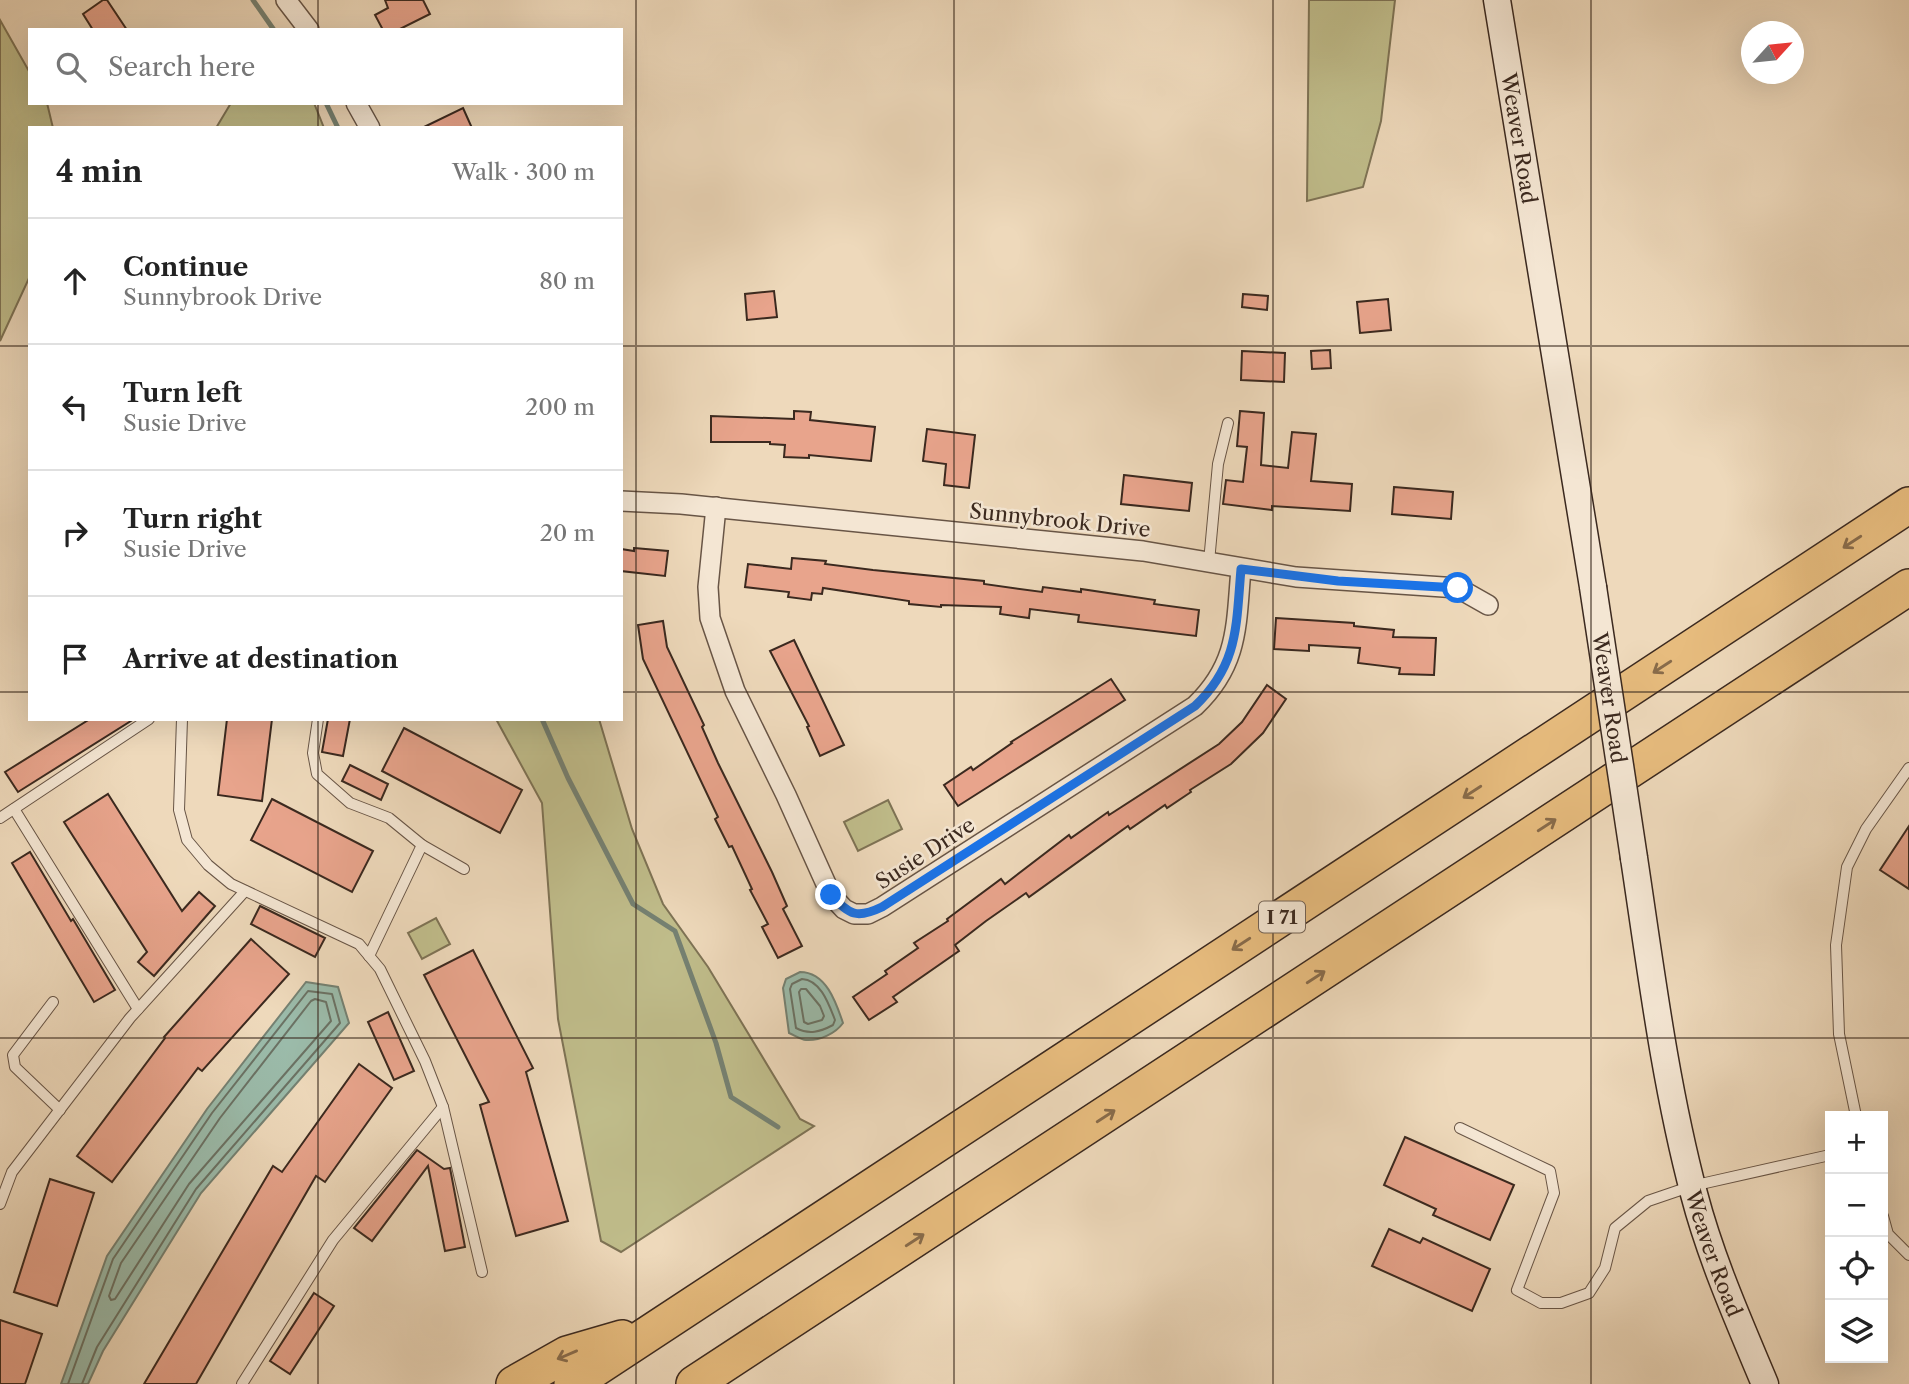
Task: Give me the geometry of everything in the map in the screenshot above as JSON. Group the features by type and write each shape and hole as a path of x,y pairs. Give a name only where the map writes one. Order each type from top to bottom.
{"highway":[{"name":"I 71","path":"572,1384 1909,505"},
{"path":"694,1384 1909,587"},
{"path":"716,1384 885,1259"},
{"path":"514,1384 567,1354 656,1329"}],"main road":[{"name":"Weaver Road","path":"1497,0 1593,587 1662,1045 1679,1134 1716,1261 1765,1384"}],"street":[{"path":"286,0 307,28"},
{"path":"357,105 369,126"},
{"name":"Sunnybrook Drive","path":"623,501 716,507 1143,551 1241,569 1328,580 1458,588 1488,606"},
{"name":"Susie Drive","path":"716,507 708,587 709,618 735,691 786,794 831,895 844,909 854,914 868,914 882,907 1195,706 1213,689 1224,670 1234,641 1241,569"}],"lane":[{"path":"1209,562 1218,464 1228,424"},
{"path":"0,818 146,721"},
{"path":"182,721 179,810 187,840 208,865 231,884 359,944 380,969 425,1061 443,1107 482,1272"},
{"path":"318,721 313,753 317,774 350,803 389,818 422,845 464,869"},
{"path":"1855,1111 1839,1034 1836,945 1847,867 1866,829 1909,768"},
{"path":"14,809 138,1009"},
{"path":"369,956 422,845"},
{"path":"0,1204 12,1172 138,1009 245,891"},
{"path":"53,1002 13,1055 15,1067 60,1110"},
{"path":"242,1384 333,1240 443,1107"},
{"path":"1460,1128 1550,1171 1554,1193 1517,1290 1541,1303 1561,1303 1589,1293 1605,1268 1615,1228 1648,1201 1692,1186 1825,1156"},
{"path":"1888,1234 1909,1255"}],"shaded area":[{"path":"1309,0 1395,0 1381,121 1363,187 1307,201"},
{"path":"0,20 28,69 28,105 47,105 53,126 28,126 28,280 0,341"},
{"path":"230,105 315,105 323,126 217,126"},
{"path":"497,721 600,721 632,829 663,904 708,967 800,1119 814,1126 621,1252 601,1241 558,1019 542,803"},
{"path":"888,800 902,829 858,851 844,822"},
{"path":"436,918 450,944 422,959 408,933"}],"water":[{"path":"800,972 817,977 829,990 843,1023 822,1038 804,1040 789,1033 783,988 786,979"},
{"path":"306,982 338,987 349,1023 201,1193 103,1351 88,1384 61,1384 107,1256 207,1109"}],"building":[{"path":"107,0 126,28 92,28 83,14"},
{"path":"385,0 423,0 430,14 402,28 382,28 375,15 388,8"},
{"path":"463,108 471,126 426,126"},
{"path":"774,291 777,317 747,320 745,294"},
{"path":"1243,294 1268,296 1267,310 1242,307"},
{"path":"1388,299 1391,330 1360,333 1357,302"},
{"path":"1330,350 1331,368 1312,369 1311,351"},
{"path":"1242,351 1285,353 1284,382 1241,380"},
{"path":"794,411 811,412 810,420 875,427 871,461 809,455 809,458 784,457 785,445 770,442 711,442 711,416 794,419"},
{"path":"1240,411 1264,413 1261,465 1288,468 1292,432 1316,434 1311,481 1352,484 1350,511 1272,506 1272,510 1223,504 1226,480 1243,482 1247,447 1237,446"},
{"path":"927,429 975,435 969,488 944,485 946,464 923,461"},
{"path":"1124,475 1192,483 1189,511 1121,504"},
{"path":"1394,487 1453,492 1451,519 1392,514"},
{"path":"634,548 668,551 665,576 623,571 623,549 634,551"},
{"path":"792,558 873,570 984,581 984,584 1042,592 1043,587 1081,592 1081,589 1155,600 1154,604 1199,610 1196,636 1078,622 1079,615 1030,609 1029,618 1000,614 1001,607 909,604 909,601 823,588 822,594 812,593 811,600 788,597 789,592 745,587 748,564 791,569"},
{"path":"1276,618 1354,623 1354,626 1394,630 1393,637 1436,638 1434,675 1399,674 1400,668 1358,663 1360,648 1309,645 1309,651 1274,649"},
{"path":"663,621 667,647 704,725 702,727 718,763 772,872 787,906 783,909 802,946 778,958 762,927 768,924 732,846 729,847 715,819 718,817 643,659 638,625"},
{"path":"794,640 844,745 820,756 807,727 809,726 770,651"},
{"path":"1111,679 1125,700 958,806 944,785 971,767 973,770 1011,742"},
{"path":"1267,685 1286,699 1263,733 1231,764 1167,808 1165,805 1130,829 1128,826 1029,897 1026,893 986,921 955,945 959,951 893,997 897,1002 869,1020 853,997 887,974 885,971 918,948 914,943 948,921 947,919 1001,879 1005,884 1069,835 1071,838 1108,812 1109,815 1219,744 1242,722"},
{"path":"87,721 131,721 18,792 5,772"},
{"path":"227,721 272,721 262,801 218,795"},
{"path":"328,721 350,721 343,756 322,752"},
{"path":"404,728 522,790 500,833 382,771"},
{"path":"350,765 388,784 381,800 342,781"},
{"path":"108,794 182,911 199,892 215,906 154,976 138,962 147,952 64,822"},
{"path":"272,799 373,851 352,892 251,840"},
{"path":"1909,826 1909,889 1880,870"},
{"path":"30,852 115,990 94,1002 12,863"},
{"path":"260,906 325,938 315,957 251,924"},
{"path":"251,939 289,974 202,1071 198,1068 112,1182 77,1156 164,1037"},
{"path":"473,950 533,1068 526,1072 568,1221 516,1236 480,1105 489,1102 424,975"},
{"path":"388,1012 414,1071 394,1080 368,1022"},
{"path":"359,1064 392,1088 325,1182 316,1176 196,1384 144,1384 273,1166 282,1172"},
{"path":"1405,1137 1514,1185 1490,1240 1433,1215 1436,1209 1384,1185"},
{"path":"417,1150 444,1169 450,1168 465,1247 445,1251 428,1166 372,1241 354,1228"},
{"path":"50,1179 94,1193 57,1306 14,1292"},
{"path":"1389,1229 1420,1243 1423,1238 1490,1269 1472,1311 1372,1266"},
{"path":"314,1293 334,1306 290,1374 270,1361"},
{"path":"0,1320 42,1334 25,1384 0,1384"}],"waterway":[{"path":"253,0 273,28"},
{"path":"327,105 337,126"},
{"path":"543,721 568,778 633,904 675,931 716,1043 731,1097 778,1127"}],"route":[{"path":"831,895 844,909 854,914 868,914 882,907 1195,706 1213,689 1224,670 1234,641 1241,569 1338,581 1458,588"}]}
